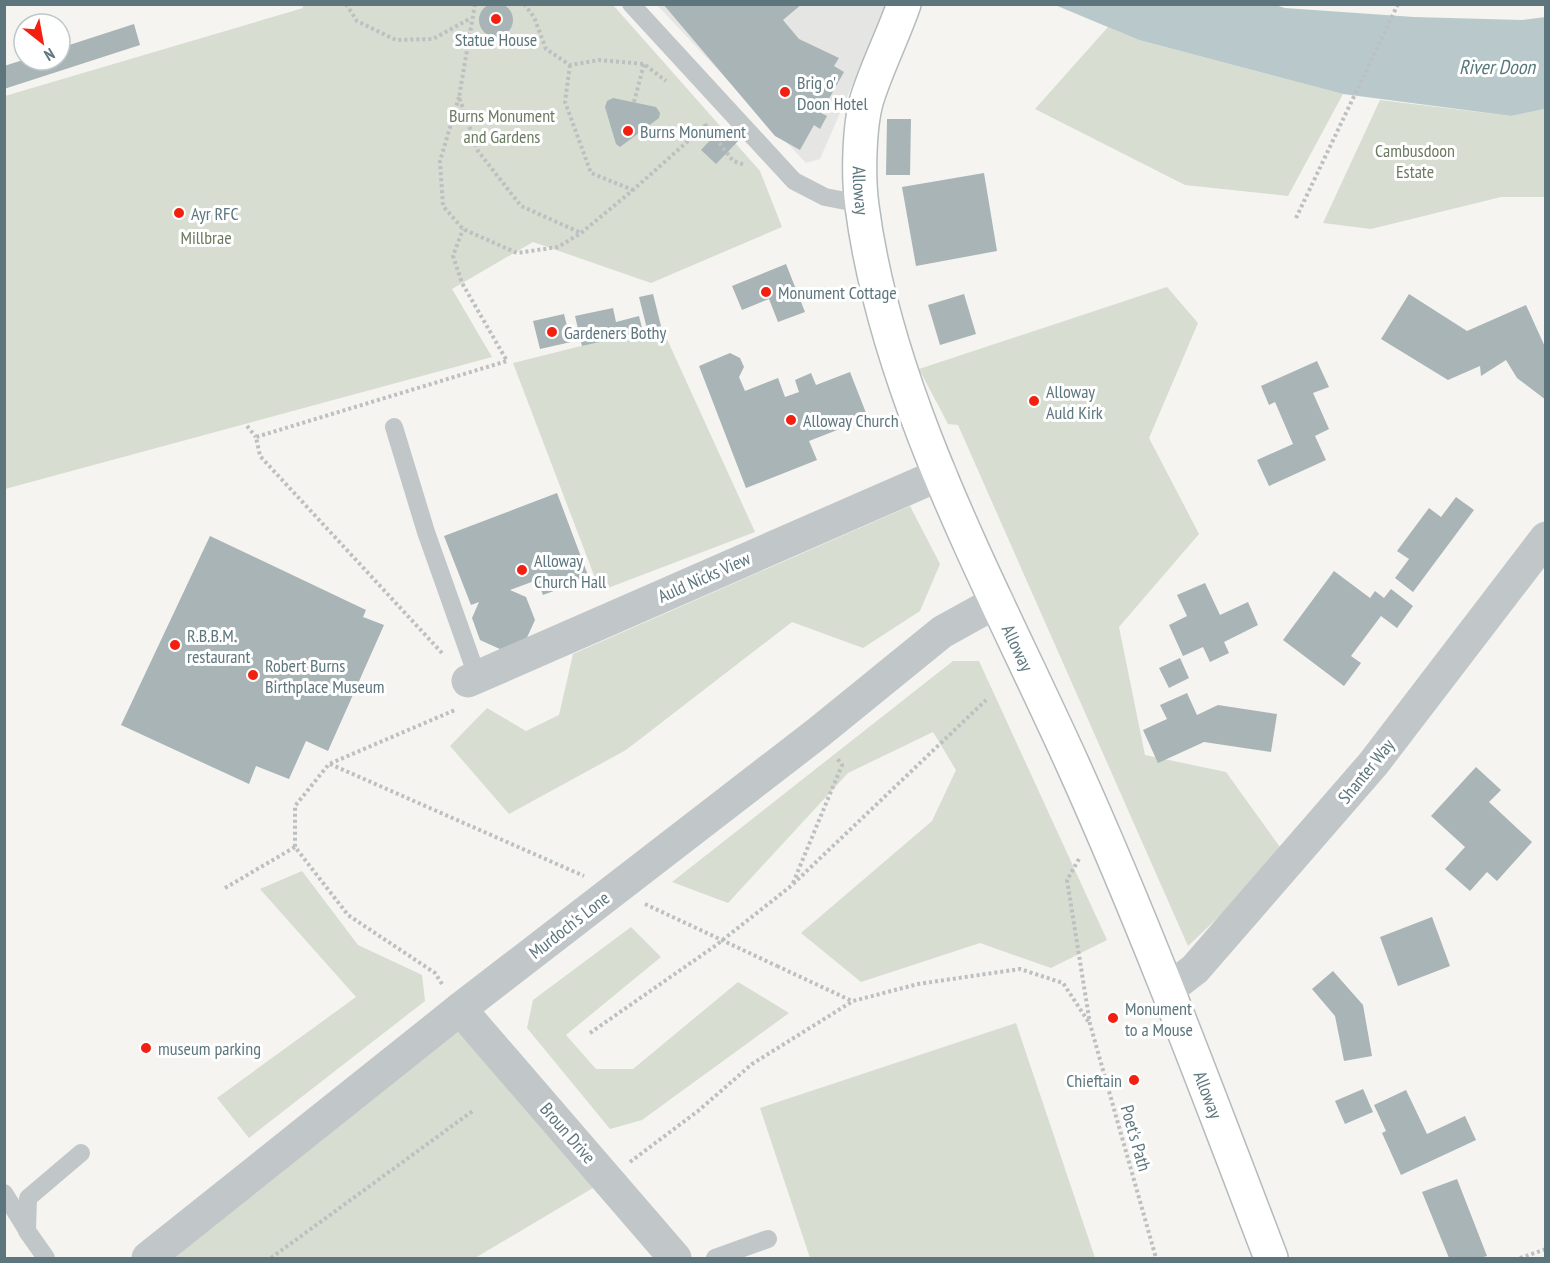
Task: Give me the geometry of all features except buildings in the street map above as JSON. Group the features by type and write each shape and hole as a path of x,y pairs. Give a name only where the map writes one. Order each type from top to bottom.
{"main road":[{"name":"Alloway","path":"901,13 866,102 861,158 861,204 878,289 896,358 941,474 1100,825 1169,989 1271,1258"}],"street":[{"name":"Auld Nicks View","path":"473,679 941,474"},
{"name":"Shanter Way","path":"1169,989 1195,969 1373,764 1545,538"},
{"name":"Murdoch's Lone","path":"148,1258 460,1009 819,732 942,632 998,601"},
{"name":"Broun Drive","path":"460,1009 675,1258"}],"lane":[{"path":"631,4 794,181 825,197 861,204"},
{"path":"394,427 473,679"},
{"path":"27,1231 28,1198 81,1152"},
{"path":"4,1193 46,1258"},
{"path":"715,1258 768,1239"}],"path":[{"path":"346,4 357,21 396,40 433,39 471,18"},
{"path":"475,4 459,97 440,161 443,206 463,229 517,253 558,247 581,233 633,190 706,124"},
{"path":"524,4 534,17 546,49 570,65 599,60 644,64 672,85"},
{"path":"1296,218 1398,4"},
{"path":"634,102 644,64"},
{"path":"570,65 566,102 591,173 633,190"},
{"path":"459,97 478,151 521,206 581,233"},
{"path":"700,116 733,161 794,181"},
{"path":"247,426 256,437"},
{"path":"460,1009 435,973 348,915 295,847 295,806 329,764 474,702 473,679"},
{"path":"590,1033 715,946 791,886 986,700"},
{"path":"791,886 842,765 819,732"},
{"path":"329,764 615,890 853,1001"},
{"path":"1090,1024 1067,880 1100,825"},
{"path":"225,888 295,847"},
{"path":"608,1179 698,1111 752,1064 853,1001 918,984 1020,969 1063,983 1090,1024"},
{"name":"Poet's Path","path":"1090,1024 1156,1258"},
{"path":"271,1258 474,1110"},
{"path":"1520,1258 1545,1249"}],"shaded area":[{"name":"Brig o' Doon Hotel","path":"657,5 887,5 820,159 806,163"}],"green space":[{"name":"Millbrae","path":"302,5 613,5 760,171 782,227 651,283 533,242 452,289 492,357 5,489 5,96 303,8"},
{"path":"1108,27 1139,40 1343,94 1288,196 1185,185 1035,109"},
{"name":"Cambusdoon Estate","path":"1380,100 1511,116 1545,109 1545,197 1501,197 1371,229 1323,223"},
{"path":"1167,287 1198,323 1149,438 1199,534 1119,627 1145,755 1226,772 1285,854 1188,946 958,425 948,424 919,369"},
{"path":"661,326 755,532 600,591 513,363"},
{"path":"910,506 940,564 920,611 863,648 792,622 626,750 509,814 450,746 487,708 526,731 559,715 573,654"},
{"path":"953,661 979,661 1107,940 1051,968 980,943 861,982 801,933 932,821 956,770 933,732 848,773 728,903 672,882"},
{"path":"302,871 358,945 422,975 425,1001 249,1138 217,1098 356,997 260,889"},
{"path":"631,927 661,957 566,1035 596,1069 633,1069 738,982 789,1013 642,1120 610,1129 527,1028 533,1000"},
{"path":"460,1009 608,1179 475,1258 148,1258"},
{"path":"1016,1023 1095,1258 810,1258 760,1108"}],"water":[{"name":"River Doon","path":"1272,4 1285,8 1414,17 1522,20 1545,17 1545,109 1511,116 1343,94 1139,40 1055,5"}],"place":[{"name":"Statue House","path":"496,19"},
{"name":"Brig o' Doon Hotel","path":"785,92"},
{"name":"Burns Monument","path":"628,131"},
{"name":"Ayr RFC","path":"179,213"},
{"name":"Monument Cottage","path":"766,292"},
{"name":"Gardeners Bothy","path":"552,332"},
{"name":"Alloway Auld Kirk","path":"1034,401"},
{"name":"Alloway Church","path":"791,420"},
{"name":"Alloway Church Hall","path":"522,570"},
{"name":"R.B.B.M. restaurant","path":"175,645"},
{"name":"Robert Burns Birthplace Museum","path":"253,675"},
{"name":"Monument to a Mouse","path":"1113,1018"},
{"name":"museum parking","path":"146,1048"},
{"name":"Chieftain","path":"1134,1080"}],"park label":[{"name":"Burns Monument and Gardens","path":"502,125"}]}
